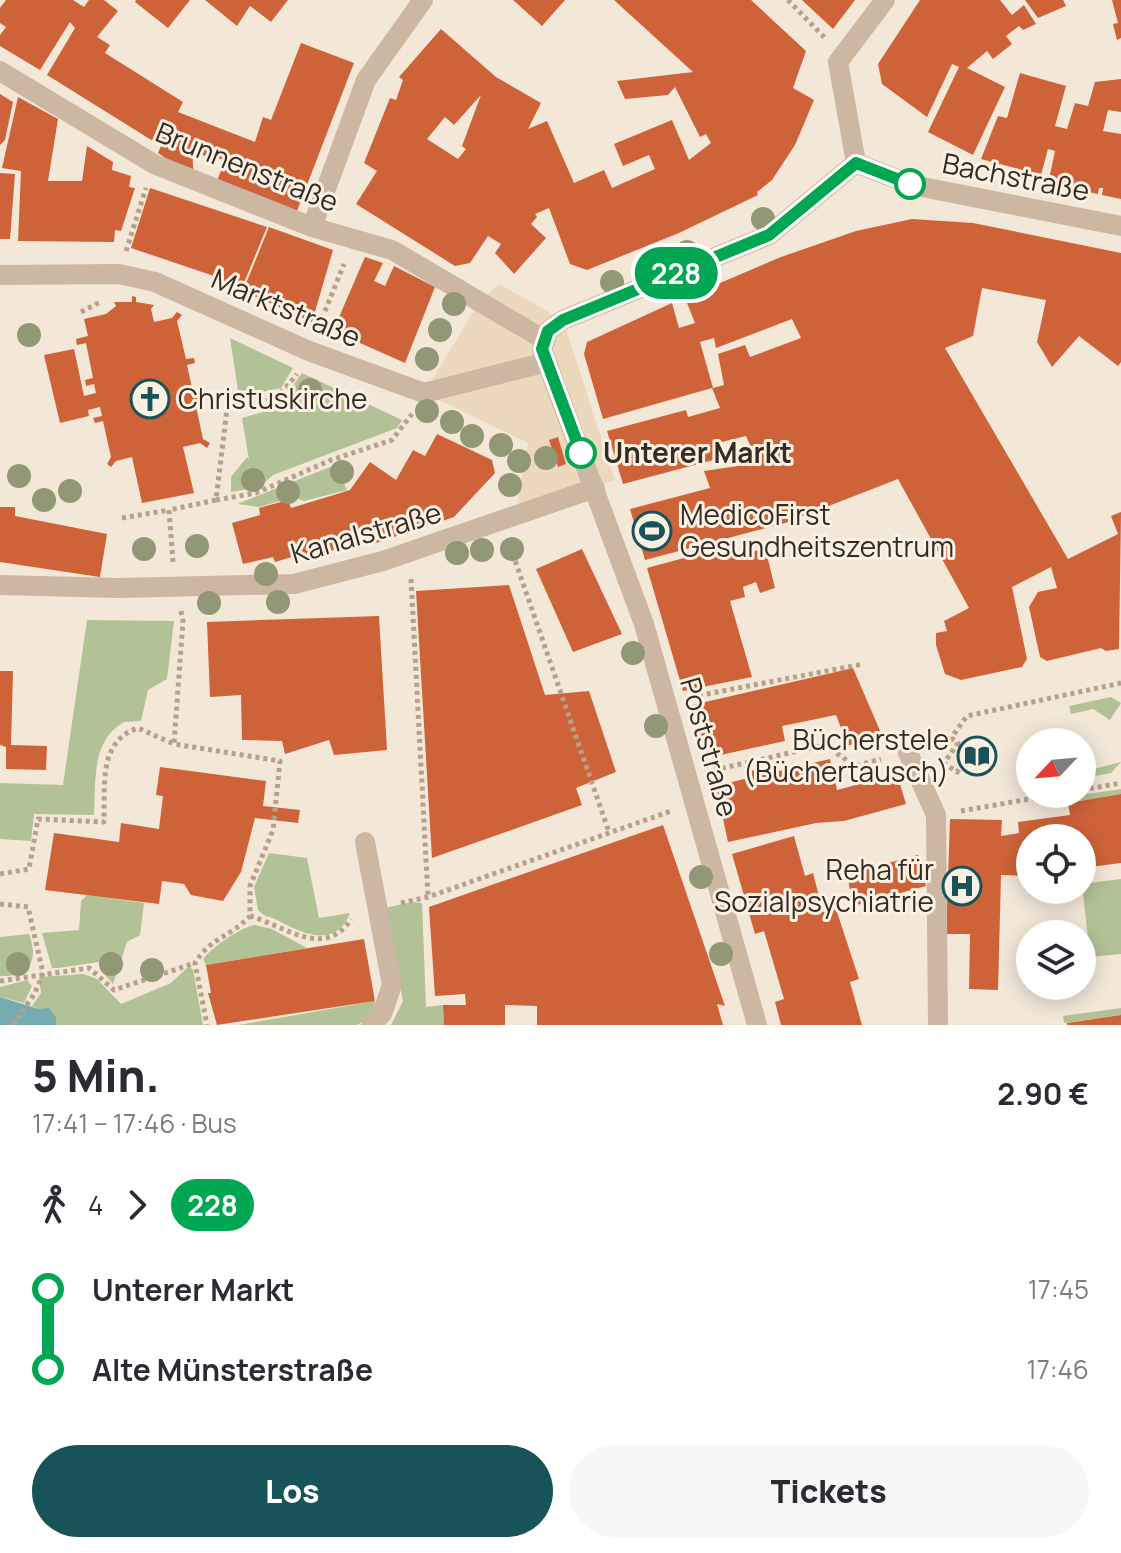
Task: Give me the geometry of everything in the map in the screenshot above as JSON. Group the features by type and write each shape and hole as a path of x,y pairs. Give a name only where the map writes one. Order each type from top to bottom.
{"street":[{"path":"595,488 542,349 543,339 563,320 769,235 856,163 838,62 885,0"},
{"path":"312,227 366,80 421,1"},
{"name":"Brunnenstraße","path":"0,71 154,164 312,227 392,250 543,339"},
{"name":"Bachstraße","path":"856,163 912,185 1121,226"},
{"name":"Marktstraße","path":"0,275 119,274 155,282 309,351 424,393 547,362"},
{"name":"Kanalstraße","path":"0,585 175,587 294,584 409,552 595,488"},
{"name":"Poststraße","path":"595,488 644,624 757,1025"},
{"path":"908,753 936,815 938,1025"},
{"path":"365,842 392,985 382,1014 371,1025"}],"path":[{"path":"788,0 843,56"},
{"path":"119,274 154,164"},
{"path":"309,351 355,237"},
{"path":"81,312 101,301"},
{"path":"216,500 227,409 267,403 282,393 297,374"},
{"path":"122,518 256,493 331,460 392,440 407,421"},
{"path":"169,510 173,556"},
{"path":"501,521 609,832"},
{"path":"409,552 428,897"},
{"path":"174,744 183,621 175,587"},
{"path":"667,701 863,664"},
{"path":"689,776 825,745 855,766 951,738 967,716 1121,683"},
{"path":"0,874 29,869 38,819 104,822 105,769 110,750 121,734 138,728 174,744 280,761 273,830 250,886 250,916 237,930 206,944 195,963 207,1025"},
{"path":"951,738 958,743 944,763 957,772 966,759"},
{"path":"1096,787 1121,783"},
{"path":"936,815 1016,801"},
{"path":"417,900 695,802"},
{"path":"0,904 28,907 43,973 28,1004 13,1025"},
{"path":"250,916 305,940 325,940 343,932 355,913 378,908"},
{"path":"0,981 89,968 114,990 195,963"}],"green space":[{"path":"230,338 293,368 281,388 239,397"},
{"path":"302,373 402,420 397,428 273,475 260,487 231,492 231,477 247,457 249,460 242,418 277,408"},
{"path":"335,465 347,490 304,501 294,497 259,507 237,504"},
{"path":"87,620 174,621 167,679 148,690 141,721 124,722 106,740 97,763 94,815 34,814 31,841 0,839 0,783 63,785"},
{"path":"1111,697 1121,703 1110,720 1093,709 1071,714 1069,706"},
{"path":"1121,762 1111,773 1096,776 1096,768"},
{"path":"1121,789 1121,794 1096,798 1096,793"},
{"path":"269,853 307,858 319,918 350,913 343,925 335,932 316,935 295,929 260,912 254,887"},
{"path":"1121,879 1121,954 1096,956 1096,920 1086,920 1084,904 1096,904 1096,882"},
{"path":"87,895 144,903 140,935 127,942 113,984 103,973 105,971 99,962 52,968 42,933 79,930 81,901"},
{"path":"422,903 426,1007 443,1005 444,1025 391,1025 403,1001 385,908"},
{"path":"255,925 272,929 307,948 206,965 203,959 213,949"},
{"path":"29,934 33,952 30,966 19,974 0,976 0,937"},
{"path":"189,966 193,970 203,1025 56,1025 56,1017 32,1006 41,993 39,977 84,974 97,979 121,1004 171,983"},
{"path":"27,980 32,986 24,1003 0,997 0,987"},
{"path":"375,1001 373,1015 357,1025 239,1025"},
{"path":"1121,1008 1121,1015 1064,1023 1063,1016"}],"shaded area":[{"name":"Unterer Markt","path":"499,284 563,320 615,480 515,517 528,443 424,393 479,302"}],"water":[{"path":"0,997 39,1009 49,1008 56,1017 56,1025 0,1025"}],"building":[{"path":"6,0 73,0 84,7 89,0 104,0 118,11 97,37 110,45 105,53 183,102 178,112 255,142 263,117 271,120 301,43 354,63 295,216 215,186 225,160 192,153 194,177 158,153 161,146 47,75 75,28 70,22 40,70 0,46 0,35 6,27 0,23 0,8"},
{"path":"136,0 190,0 168,28"},
{"path":"205,0 288,0 271,22 250,6 237,26"},
{"path":"513,0 565,0 542,26"},
{"path":"614,0 751,0 806,51 793,88 814,100 795,145 772,180 757,192 758,195 679,233 587,270 570,264 549,208 535,214 537,217 531,224 546,238 514,274 495,253 501,244 488,236 470,263 455,266 356,204 377,171 364,163 390,98 396,100 403,80 399,77 441,29 496,77 541,103 528,129 547,121 574,183 604,170 612,188 655,169 649,155 623,166 614,144 672,120 689,160 711,143 706,134 700,137 675,87 668,95 625,99 617,81 693,72","holes":["481,95 462,146 466,149 458,159 427,139 445,117 454,125"]},
{"path":"802,0 855,0 833,29"},
{"path":"920,0 1000,0 1012,15 1024,5 1036,24 1023,30 1019,26 1006,36 1012,44 993,59 987,51 967,68 1005,87 973,155 928,132 959,67 952,64 927,117 882,84 878,64"},
{"path":"1025,0 1063,0 1066,6 1038,18"},
{"path":"1112,0 1121,0 1121,38 1117,40 1113,24 1118,23"},
{"path":"1020,73 1066,86 1055,126 1067,129 1075,103 1088,106 1095,82 1121,79 1121,112 1108,110 1103,131 1121,134 1121,199 1102,195 1103,188 1099,188 1098,194 1048,184 1055,151 1048,149 1041,175 981,159 998,116 1007,118"},
{"path":"0,94 13,102 5,140 0,145"},
{"path":"18,97 58,119 48,181 82,181 87,146 113,162 112,170 131,176 129,187 135,188 121,231 115,230 114,242 18,241 21,171 2,168"},
{"path":"0,173 15,174 10,239 0,239"},
{"path":"150,188 267,227 241,290 211,275 131,248"},
{"path":"912,219 973,223 1121,253 1121,362 1118,366 1079,336 1052,367 1037,342 1046,300 982,288 973,336 945,348 1068,559 1118,534 1111,516 1121,512 1119,649 1106,651 1101,648 1047,661 1040,657 1029,607 1038,592 1057,588 1051,567 1012,587 1027,659 1022,667 961,680 945,674 936,645 936,633 947,631 944,621 969,608 898,479 785,523 645,560 630,509 710,488 704,471 758,463 746,436 718,443 721,458 623,484 607,431 686,410 688,417 720,408 712,388 603,419 584,354 587,342 672,303 679,328 695,323 685,298 781,257 856,231","holes":["792,319 801,338 750,357 745,345 718,354 724,385 713,388 700,342 714,338 716,348"]},
{"path":"269,227 333,250 312,322 243,291"},
{"path":"365,257 383,263 374,281 385,286 394,266 435,287 405,363 333,331"},
{"name":"Christuskirche","path":"132,296 136,297 136,302 154,305 151,309 154,322 172,318 177,312 182,315 177,321 186,359 194,358 195,363 187,365 194,397 202,395 203,401 195,402 203,439 210,443 207,448 200,443 183,447 194,493 142,503 132,457 116,461 111,467 107,464 111,457 103,421 95,423 93,418 102,416 100,407 88,410 89,416 60,423 44,355 74,349 84,396 96,393 94,384 86,386 85,380 93,378 86,343 77,345 76,339 88,336 84,319 106,314 116,306 114,302 132,302"},
{"path":"437,434 492,460 495,473 454,517 367,546 364,541 306,558 305,553 275,562 273,557 243,564 232,523 260,515 259,508 288,500 291,508 350,490 370,462 396,480 413,450 425,456"},
{"path":"558,437 566,464 558,467 549,440"},
{"path":"0,507 15,507 15,516 107,534 100,577 0,562"},
{"path":"732,545 735,559 765,547 775,588 760,593 756,582 743,587 745,597 730,601 752,677 683,691 647,568"},
{"path":"582,549 622,634 573,652 536,569"},
{"path":"509,585 545,695 589,691 616,772 576,788 582,805 432,858 416,591"},
{"path":"379,616 387,750 334,755 329,740 285,754 282,741 242,740 241,695 210,697 207,622"},
{"path":"853,668 881,733 848,746 836,715 782,726 785,741 707,758 692,705"},
{"path":"0,671 13,671 11,745 47,746 46,770 6,769 6,747 0,745"},
{"path":"830,759 837,790 897,774 906,804 844,821 816,823 728,842 716,786 752,777 751,771 777,764 779,771"},
{"path":"160,767 266,781 263,806 300,810 298,823 255,818 241,872 223,901 191,895 184,884 162,881 159,904 45,890 54,833 119,842 121,823 159,829 163,796 156,795"},
{"path":"1121,794 1121,863 1096,866 1096,824 1018,824 1070,815 1069,808 1096,808 1096,798"},
{"path":"950,819 1002,820 1001,836 1016,834 1016,876 1001,875 998,990 969,989 970,934 946,934"},
{"path":"663,825 725,1006 717,1004 723,1025 537,1025 537,1006 505,1005 505,1025 444,1025 443,1005 466,1005 465,994 435,996 429,907"},
{"path":"794,836 805,876 813,873 823,912 836,909 859,979 850,982 862,1025 781,1025 775,1002 784,999 764,931 755,934 732,854"},
{"path":"918,855 926,886 853,906 847,874"},
{"path":"364,939 375,1001 217,1025 208,993 211,993 206,965"},
{"path":"1121,1015 1121,1025 1067,1025 1067,1023"}],"bus line":[{"name":"228","path":"581,453 542,349 548,331 563,320 769,235 856,163 910,184"}],"place":[{"name":"Christuskirche","path":"150,399"},
{"name":"Unterer Markt","path":"581,453"},
{"name":"MedicoFirst Gesundheitszentrum","path":"652,531"},
{"name":"Bücherstele (Büchertausch)","path":"977,756"},
{"name":"Reha für Sozialpsychiatrie","path":"962,886"}]}
